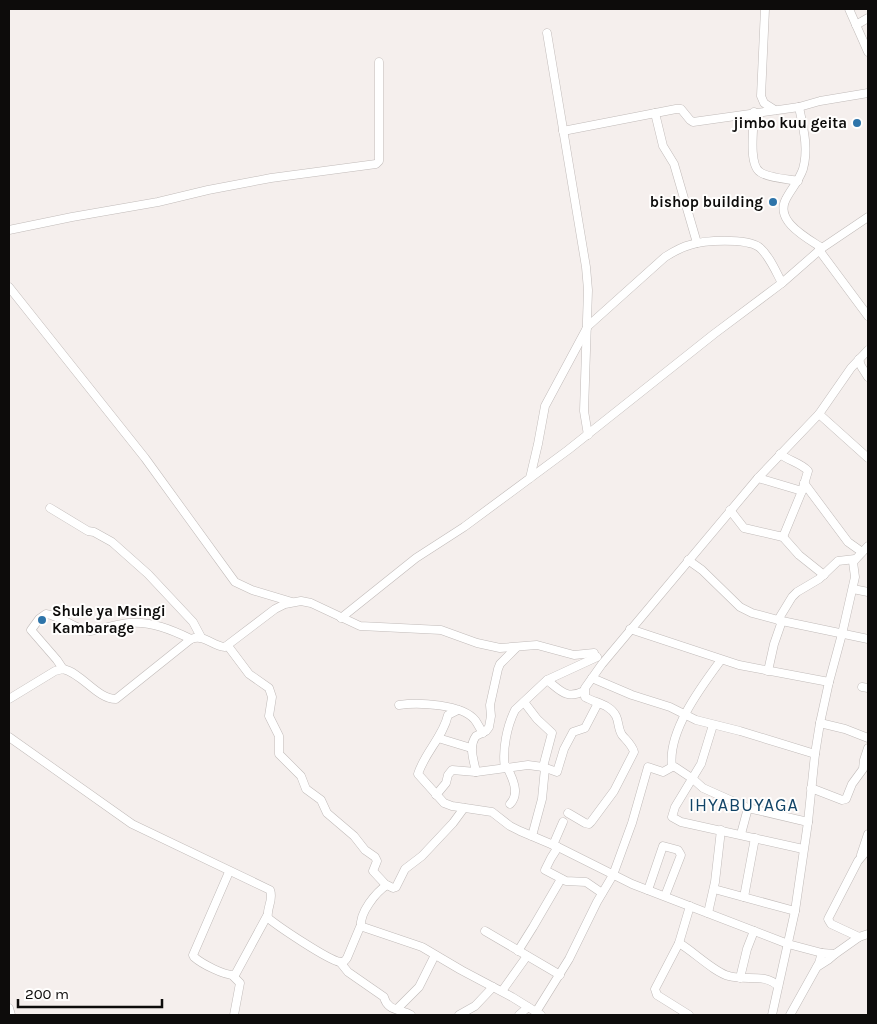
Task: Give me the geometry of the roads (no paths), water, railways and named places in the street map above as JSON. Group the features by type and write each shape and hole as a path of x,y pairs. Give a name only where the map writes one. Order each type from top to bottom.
{"street":[{"path":"766,9 761,96 764,103 775,110"},
{"path":"849,9 868,52"},
{"path":"856,25 867,21"},
{"path":"547,33 586,267 588,326 584,411 588,434"},
{"path":"9,230 280,177 376,164 380,156 379,62"},
{"path":"563,131 680,109 693,122 799,107 820,101 868,93"},
{"path":"799,107 805,150 803,167 798,181 785,202 784,215 797,230 820,249 851,295 868,316"},
{"path":"754,112 752,152 757,168 766,175 798,181"},
{"path":"655,113 662,146 674,164 697,243"},
{"path":"341,618 416,558 464,527 588,434 714,334 782,283 820,249 868,216"},
{"path":"530,478 547,401 588,326 665,257 677,250 697,243 734,242 753,244 762,250 782,283"},
{"path":"9,286 145,458 236,582 252,590 294,602 311,603 360,626 441,630 486,646 516,648 526,645 537,645 574,655 595,655 548,680 515,710 505,751 506,768 514,781 515,795 514,800 510,804"},
{"path":"548,680 568,695 575,695 584,691 602,664 630,629 758,478 819,414 859,359 868,350"},
{"path":"859,359 868,377"},
{"path":"819,414 868,458"},
{"path":"780,454 808,469 802,491 783,536"},
{"path":"758,478 802,491"},
{"path":"804,483 848,542 862,552"},
{"path":"50,508 112,542 148,574 193,622 201,637 217,646 228,646 264,616 285,604 294,602"},
{"path":"730,510 744,528 783,536 793,549 824,575"},
{"path":"772,1015 795,910 820,723 855,575 852,562 868,546"},
{"path":"768,671 780,621 797,592 824,575 838,561 856,559"},
{"path":"688,560 706,574 740,607 752,613 780,621 868,638"},
{"path":"852,589 868,592"},
{"path":"63,669 58,660 31,630 39,619 46,614 84,630 90,631 136,623 163,626 191,639"},
{"path":"630,629 720,660 829,682"},
{"path":"9,699 55,671 63,669 75,674 111,699 116,699 191,639 201,637"},
{"path":"228,646 249,674 269,688 272,697 269,716 279,736 278,754 301,776 306,789 321,800 327,813 354,836 365,850 374,857 377,861 373,871 386,885 396,887 405,869 422,856 454,823 464,808"},
{"path":"476,772 471,748 476,736 488,729 490,705 500,664 516,648"},
{"path":"672,767 671,760 674,745 685,715 720,660"},
{"path":"592,678 712,725 740,731 815,754"},
{"path":"568,813 585,823 589,824 592,822 614,791 634,754 632,747 620,731 616,716 610,708 585,697 584,691"},
{"path":"524,702 537,719 552,733 544,768 542,799 532,836"},
{"path":"399,705 411,703 438,704 458,710 473,718 483,733"},
{"path":"436,795 446,782 451,770 476,772 528,765 544,768 555,773 558,771 569,738 574,731 585,728 598,703"},
{"path":"458,710 448,715 445,726 426,754 418,774 444,803 492,812 510,826 648,890 788,944 822,954 834,954"},
{"path":"477,723 480,719 490,722"},
{"path":"820,723 845,729 868,738"},
{"path":"712,725 706,753 694,779 674,807 672,817 681,822 803,849"},
{"path":"9,736 132,824 270,890 272,896 267,916 236,973 232,975"},
{"path":"438,738 471,748"},
{"path":"811,788 842,800 846,799 852,784 863,769 868,748"},
{"path":"361,927 404,940 435,955 502,991 539,1014 613,875 632,824 647,768 650,767 663,772 675,767 694,779 703,788 748,808 808,822"},
{"path":"742,834 748,808"},
{"path":"563,822 556,846 545,870 569,882 583,880 602,893"},
{"path":"708,912 714,889 721,830"},
{"path":"859,937 831,924 828,920 834,904 860,858 868,834"},
{"path":"744,897 755,838"},
{"path":"648,890 663,846 678,850 680,855 665,896"},
{"path":"860,858 868,849"},
{"path":"230,872 193,955 199,961 220,972 232,975 240,983 234,1015"},
{"path":"518,951 561,879"},
{"path":"340,962 347,958 361,927 361,919 368,906 386,885"},
{"path":"714,889 795,910"},
{"path":"689,1015 657,995 655,989 679,943 690,906"},
{"path":"267,916 268,919 293,936 340,962 348,972 382,996 392,1008 411,1015"},
{"path":"485,931 560,975"},
{"path":"740,978 754,932"},
{"path":"818,967 859,937 868,934"},
{"path":"679,943 724,974 740,978 769,979 778,986"},
{"path":"790,1015 797,1000 818,967 822,954"},
{"path":"397,1009 419,986 435,955"},
{"path":"502,991 527,956"},
{"path":"459,1015 475,1006 493,987"},
{"path":"519,1015 528,1007"},
{"path":"9,1008 11,1015"}],"place":[{"name":"jimbo kuu geita","path":"857,123"},
{"name":"bishop building","path":"773,202"},
{"name":"Shule ya Msingi Kambarage","path":"42,620"}],"district":[{"name":"IHYABUYAGA","path":"744,805"}]}
